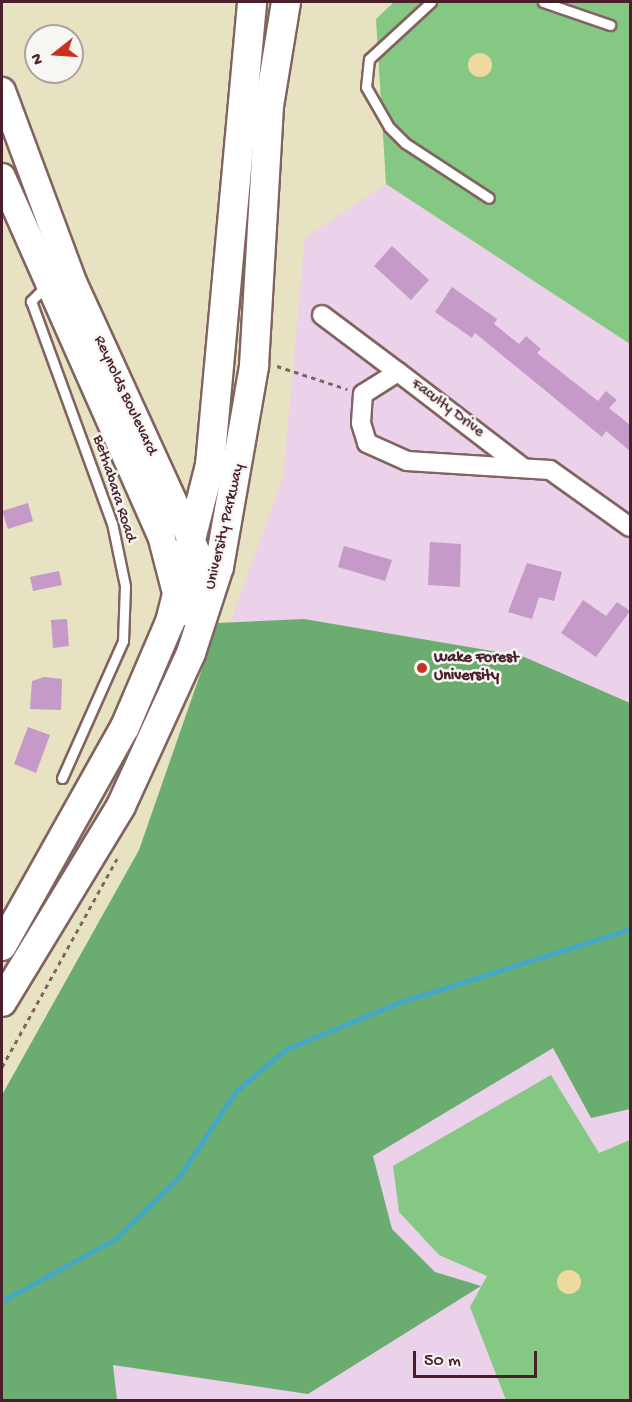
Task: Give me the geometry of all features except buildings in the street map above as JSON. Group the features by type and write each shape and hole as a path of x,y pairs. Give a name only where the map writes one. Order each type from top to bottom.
{"main road":[{"name":"University Parkway","path":"2,946 125,727 177,597 210,465 221,377 252,2"},
{"name":"University Parkway","path":"2,1002 121,806 169,703 210,599 239,477 254,366 269,106 286,2"},
{"name":"Reynolds Boulevard","path":"2,91 72,282 191,543 201,574 171,668 169,703"},
{"name":"Reynolds Boulevard","path":"2,177 161,535 177,597"}],"street":[{"path":"322,315 398,372"},
{"name":"Faculty Drive","path":"522,467 398,372 363,394 361,423 367,443 407,461 550,470 630,527"}],"lane":[{"path":"431,2 369,58 366,87 389,128 405,143 489,198"},
{"path":"543,2 610,25"},
{"name":"Bethabara Road","path":"48,284 31,301 112,523 125,586 123,641 62,778"}],"path":[{"path":"264,362 363,394"}],"shaded area":[{"name":"Wake Forest University","path":"386,184 630,344 630,1400 2,1400 144,859 283,477 305,238"}],"green space":[{"path":"394,2 630,2 630,344 386,184 376,19"},
{"name":"Wake Forest University","path":"304,619 522,656 630,703 630,1109 591,1118 553,1048 373,1156 392,1229 435,1272 481,1286 308,1394 113,1365 117,1400 2,1400 2,1095 139,850 218,623"},
{"path":"551,1075 599,1153 630,1140 630,1400 506,1400 470,1307 487,1276 439,1255 399,1212 393,1166"}],"sand":[{"path":"480,53 489,56 492,65 489,74 480,77 471,74 468,65 471,56"},
{"path":"569,1270 577,1274 581,1282 577,1290 569,1294 561,1290 557,1282 561,1274"}],"waterway":[{"path":"2,1301 115,1239 179,1177 236,1091 286,1049 400,1002 630,929"}],"place":[{"name":"Wake Forest University","path":"422,668"}]}
